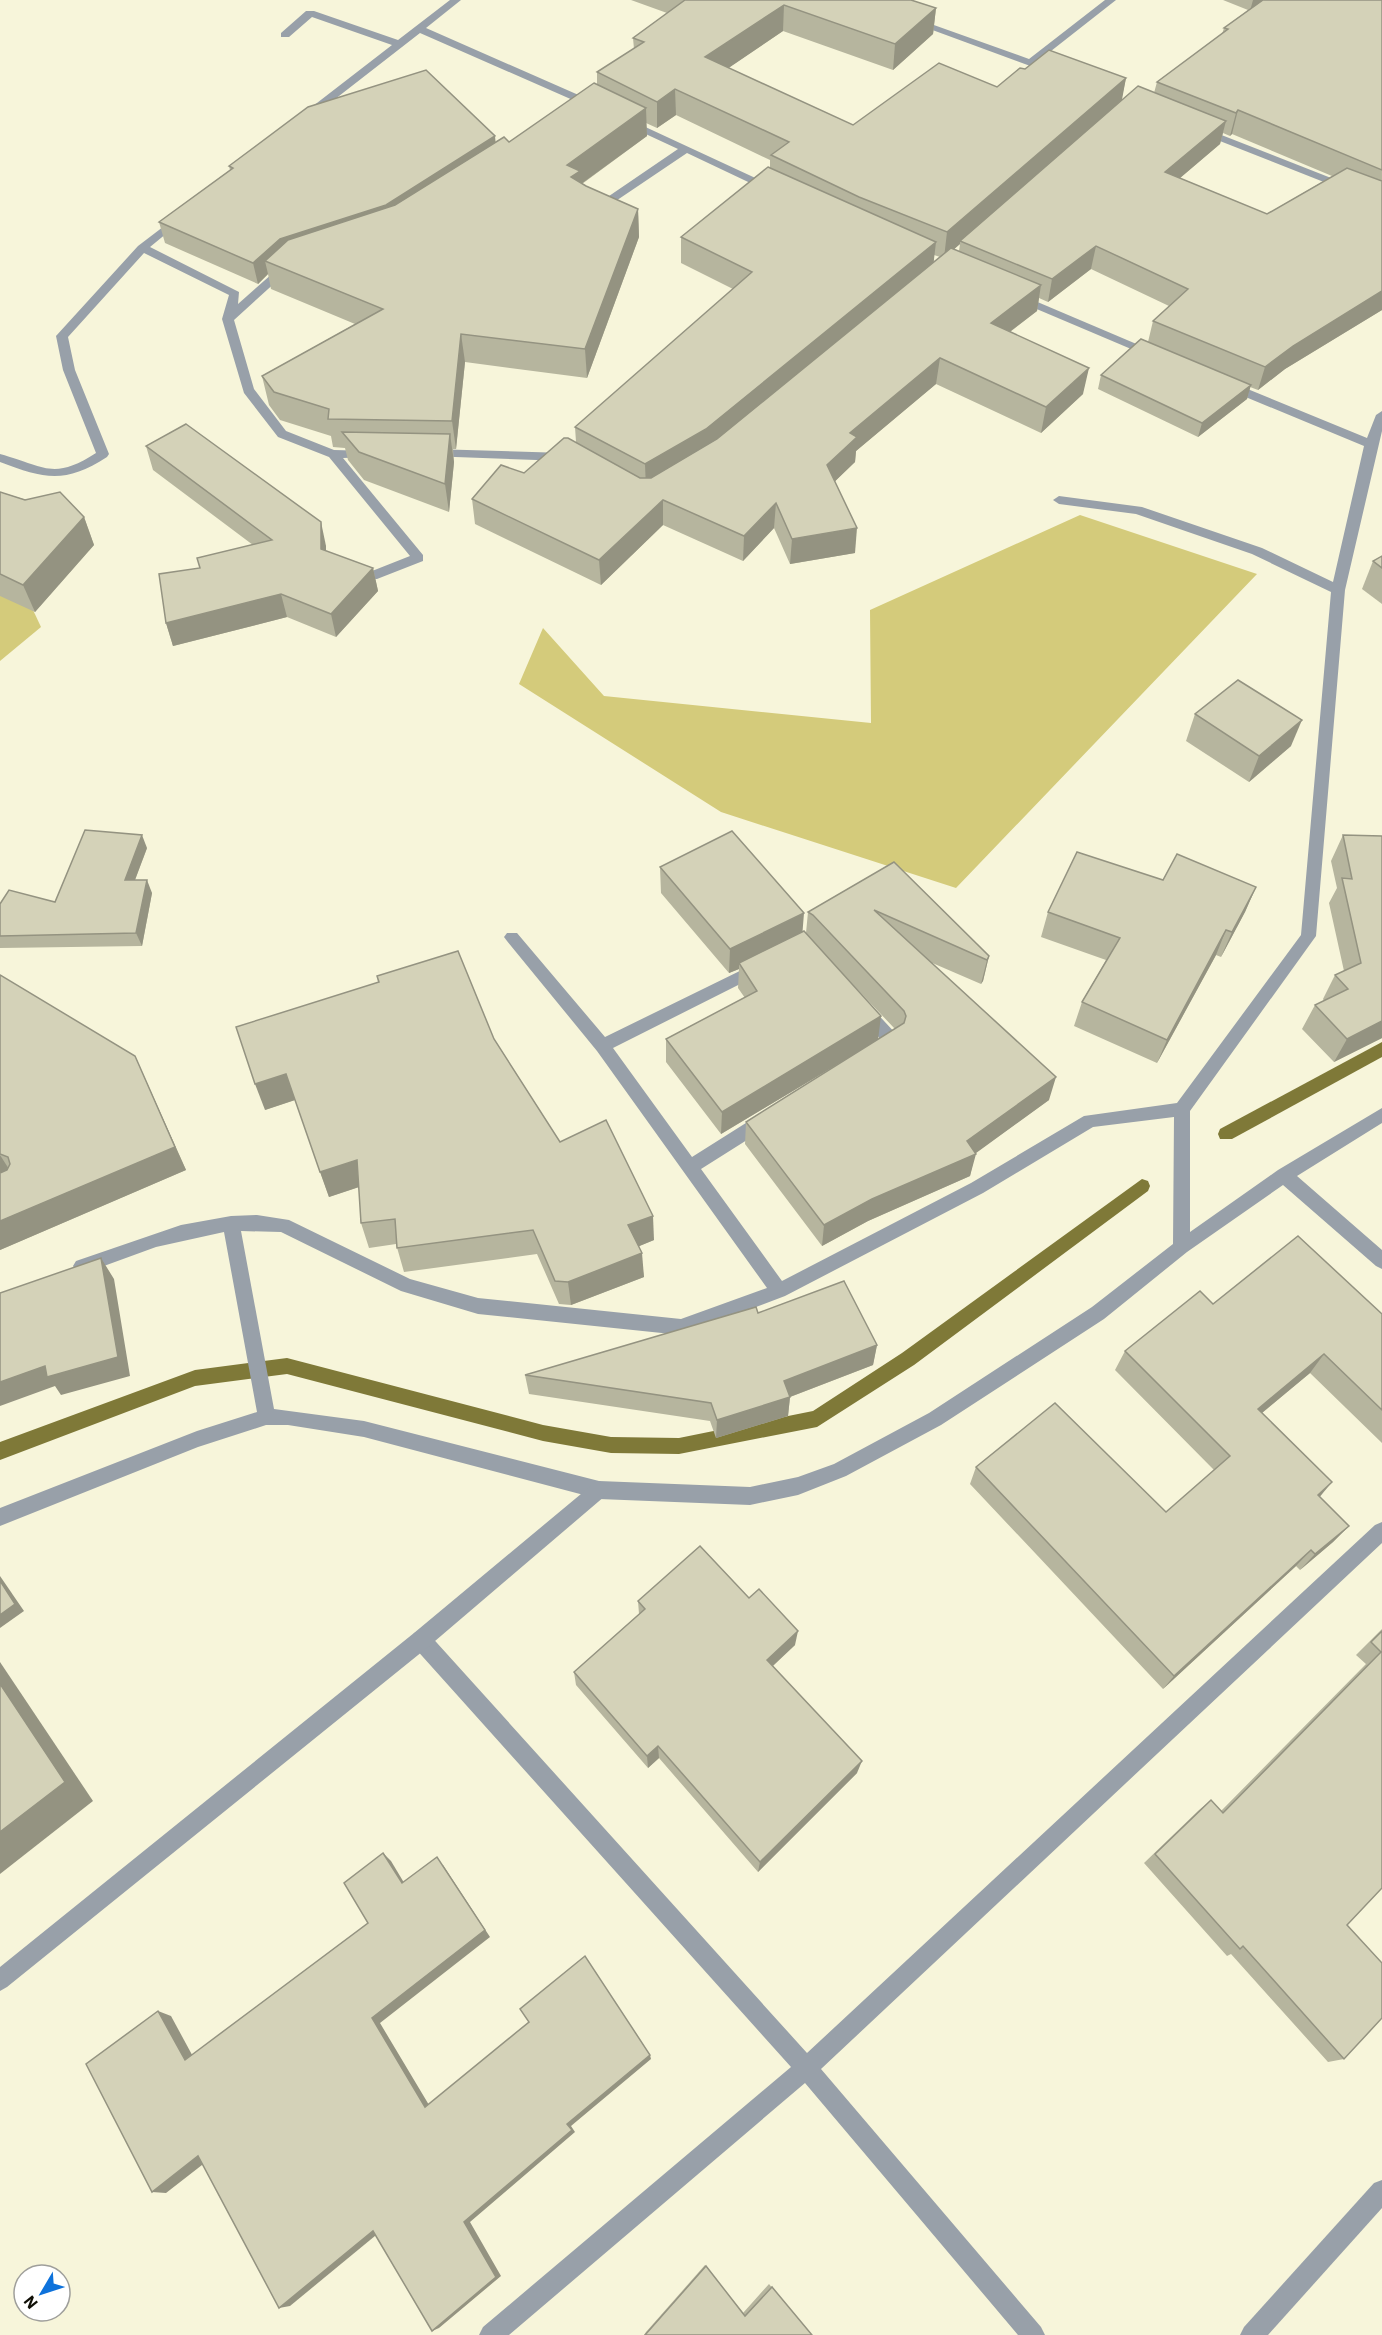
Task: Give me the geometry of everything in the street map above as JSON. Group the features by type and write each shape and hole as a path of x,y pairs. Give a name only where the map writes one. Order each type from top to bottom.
{"street":[{"path":"294,126 456,0"},
{"path":"1030,63 1111,0"},
{"path":"285,35 310,13 399,44"},
{"path":"899,16 1061,75"},
{"path":"418,29 780,193"},
{"path":"1187,125 1382,202"},
{"path":"593,212 686,149"},
{"path":"0,458 51,476 80,470 103,454 69,370 62,336 142,248 186,212"},
{"path":"142,248 235,294 228,319 248,390 282,434 333,454 378,454"},
{"path":"228,319 289,264 300,261"},
{"path":"1009,294 1163,358"},
{"path":"1218,381 1371,444"},
{"path":"1181,1247 1182,1109 1308,936 1338,590 1371,444 1382,415"},
{"path":"422,453 572,457 581,462"},
{"path":"333,454 417,558 372,576"},
{"path":"1059,500 1137,510 1257,552 1338,590"},
{"path":"512,937 603,1046 779,1291"},
{"path":"603,1046 772,961"},
{"path":"852,997 892,1041 872,1053"},
{"path":"66,1272 166,1237 231,1223 261,1222 283,1226 407,1286 478,1306 518,1312 681,1327 779,1291 977,1188 1090,1121 1182,1109"},
{"path":"691,1166 781,1110"},
{"path":"0,1517 197,1439 266,1417 288,1417 364,1429 599,1490 750,1496 798,1486 840,1470 935,1419 1098,1313 1181,1247 1284,1175 1382,1115"},
{"path":"1284,1175 1382,1261"},
{"path":"231,1223 264,1395 266,1417"},
{"path":"0,1980 421,1640 599,1490"},
{"path":"491,2335 806,2068 1382,1532"},
{"path":"421,1640 806,2068 1033,2335"},
{"path":"1252,2335 1382,2191"}],"shaded area":[{"path":"1080,515 1257,574 956,888 721,812 519,684 543,628 604,696 871,723 870,610"},
{"path":"0,540 41,627 0,661"}],"building":[{"path":"685,0 911,0 936,8 895,44 784,5 705,57 853,125 939,63 997,87 1020,68 1025,69 1049,50 1126,78 947,232 859,197 771,155 789,142 675,89 657,102 597,72 644,42 633,38"},
{"path":"1263,0 1382,0 1382,170 1238,110 1236,113 1157,82"},
{"path":"426,70 495,136 386,205 280,239 253,263 159,222 233,168 229,166 308,107"},
{"path":"594,83 646,108 567,165 580,171 571,177 638,209 585,349 461,334 452,421 328,419 329,409 274,392 262,376 383,309 265,261 288,240 395,205 504,137 509,142"},
{"path":"1138,86 1226,121 1165,172 1267,214 1347,168 1382,181 1382,291 1293,346 1265,367 1153,321 1188,289 1096,246 1052,279 960,241"},
{"path":"768,167 936,242 706,429 645,464 575,427 752,272 681,237"},
{"path":"951,248 1041,285 991,323 1089,368 1046,407 940,358 850,433 857,437 827,465 857,528 792,539 776,503 744,536 663,500 599,560 472,499 501,465 524,473 564,438 568,438 640,478 651,478 717,439"},
{"path":"1141,339 1251,385 1202,423 1101,375"},
{"path":"186,424 321,522 321,549 373,568 331,614 281,594 166,623 159,574 200,568 197,558 272,540 146,446"},
{"path":"342,432 450,434 445,484 359,452"},
{"path":"0,492 25,500 60,492 84,517 23,585 0,574"},
{"path":"1382,556 1382,568 1373,561"},
{"path":"1238,680 1302,720 1259,756 1195,714"},
{"path":"85,830 142,835 125,880 147,880 136,933 0,936 0,904 9,890 55,902"},
{"path":"732,831 804,913 730,949 660,867"},
{"path":"1343,835 1382,836 1382,1021 1347,1039 1315,1005 1348,989 1335,975 1361,963 1342,878 1352,879"},
{"path":"1077,852 1163,880 1177,854 1256,887 1232,932 1226,930 1167,1040 1082,1002 1120,938 1048,912"},
{"path":"894,862 989,956 987,960 874,910 1056,1077 967,1141 976,1154 872,1199 824,1225 746,1122 904,1023 906,1016 904,1011 808,912"},
{"path":"804,931 881,1016 722,1112 666,1039 757,991 739,963"},
{"path":"458,951 494,1039 560,1142 606,1120 653,1216 628,1225 642,1253 568,1282 555,1281 533,1230 397,1248 395,1219 361,1223 357,1160 320,1172 286,1074 255,1084 236,1027 379,982 377,976"},
{"path":"0,975 135,1056 175,1147 0,1221 0,1173 7,1170 10,1164 8,1157 0,1154"},
{"path":"1298,1236 1382,1314 1382,1410 1324,1354 1258,1409 1332,1482 1318,1495 1349,1526 1315,1554 1311,1550 1174,1676 976,1467 1055,1403 1166,1512 1230,1456 1125,1351 1200,1291 1213,1304"},
{"path":"101,1258 118,1357 47,1377 45,1366 0,1382 0,1293"},
{"path":"844,1281 877,1345 784,1381 790,1397 717,1420 711,1403 525,1375 756,1307 758,1313"},
{"path":"700,1546 749,1598 759,1589 798,1631 767,1660 862,1761 760,1862 658,1746 647,1756 574,1672 645,1609 638,1601"},
{"path":"0,1581 15,1604 0,1615"},
{"path":"1382,1631 1382,1888 1347,1925 1382,1963 1382,2018 1344,2059 1243,1946 1240,1949 1155,1854 1211,1800 1223,1813 1381,1652 1371,1642"},
{"path":"0,1684 65,1782 0,1832"},
{"path":"383,1853 402,1883 437,1857 485,1930 372,2018 425,2107 529,2022 520,2009 585,1956 650,2055 567,2124 572,2130 464,2222 496,2277 432,2331 373,2231 279,2308 198,2156 152,2192 86,2064 158,2011 185,2060 368,1923 344,1883"},
{"path":"706,2266 745,2316 772,2287 812,2335 645,2335"}],"waterway":[{"path":"1226,1134 1382,1049"},
{"path":"0,1451 195,1378 287,1366 543,1433 611,1445 679,1446 817,1419 908,1359 1142,1186"}]}
